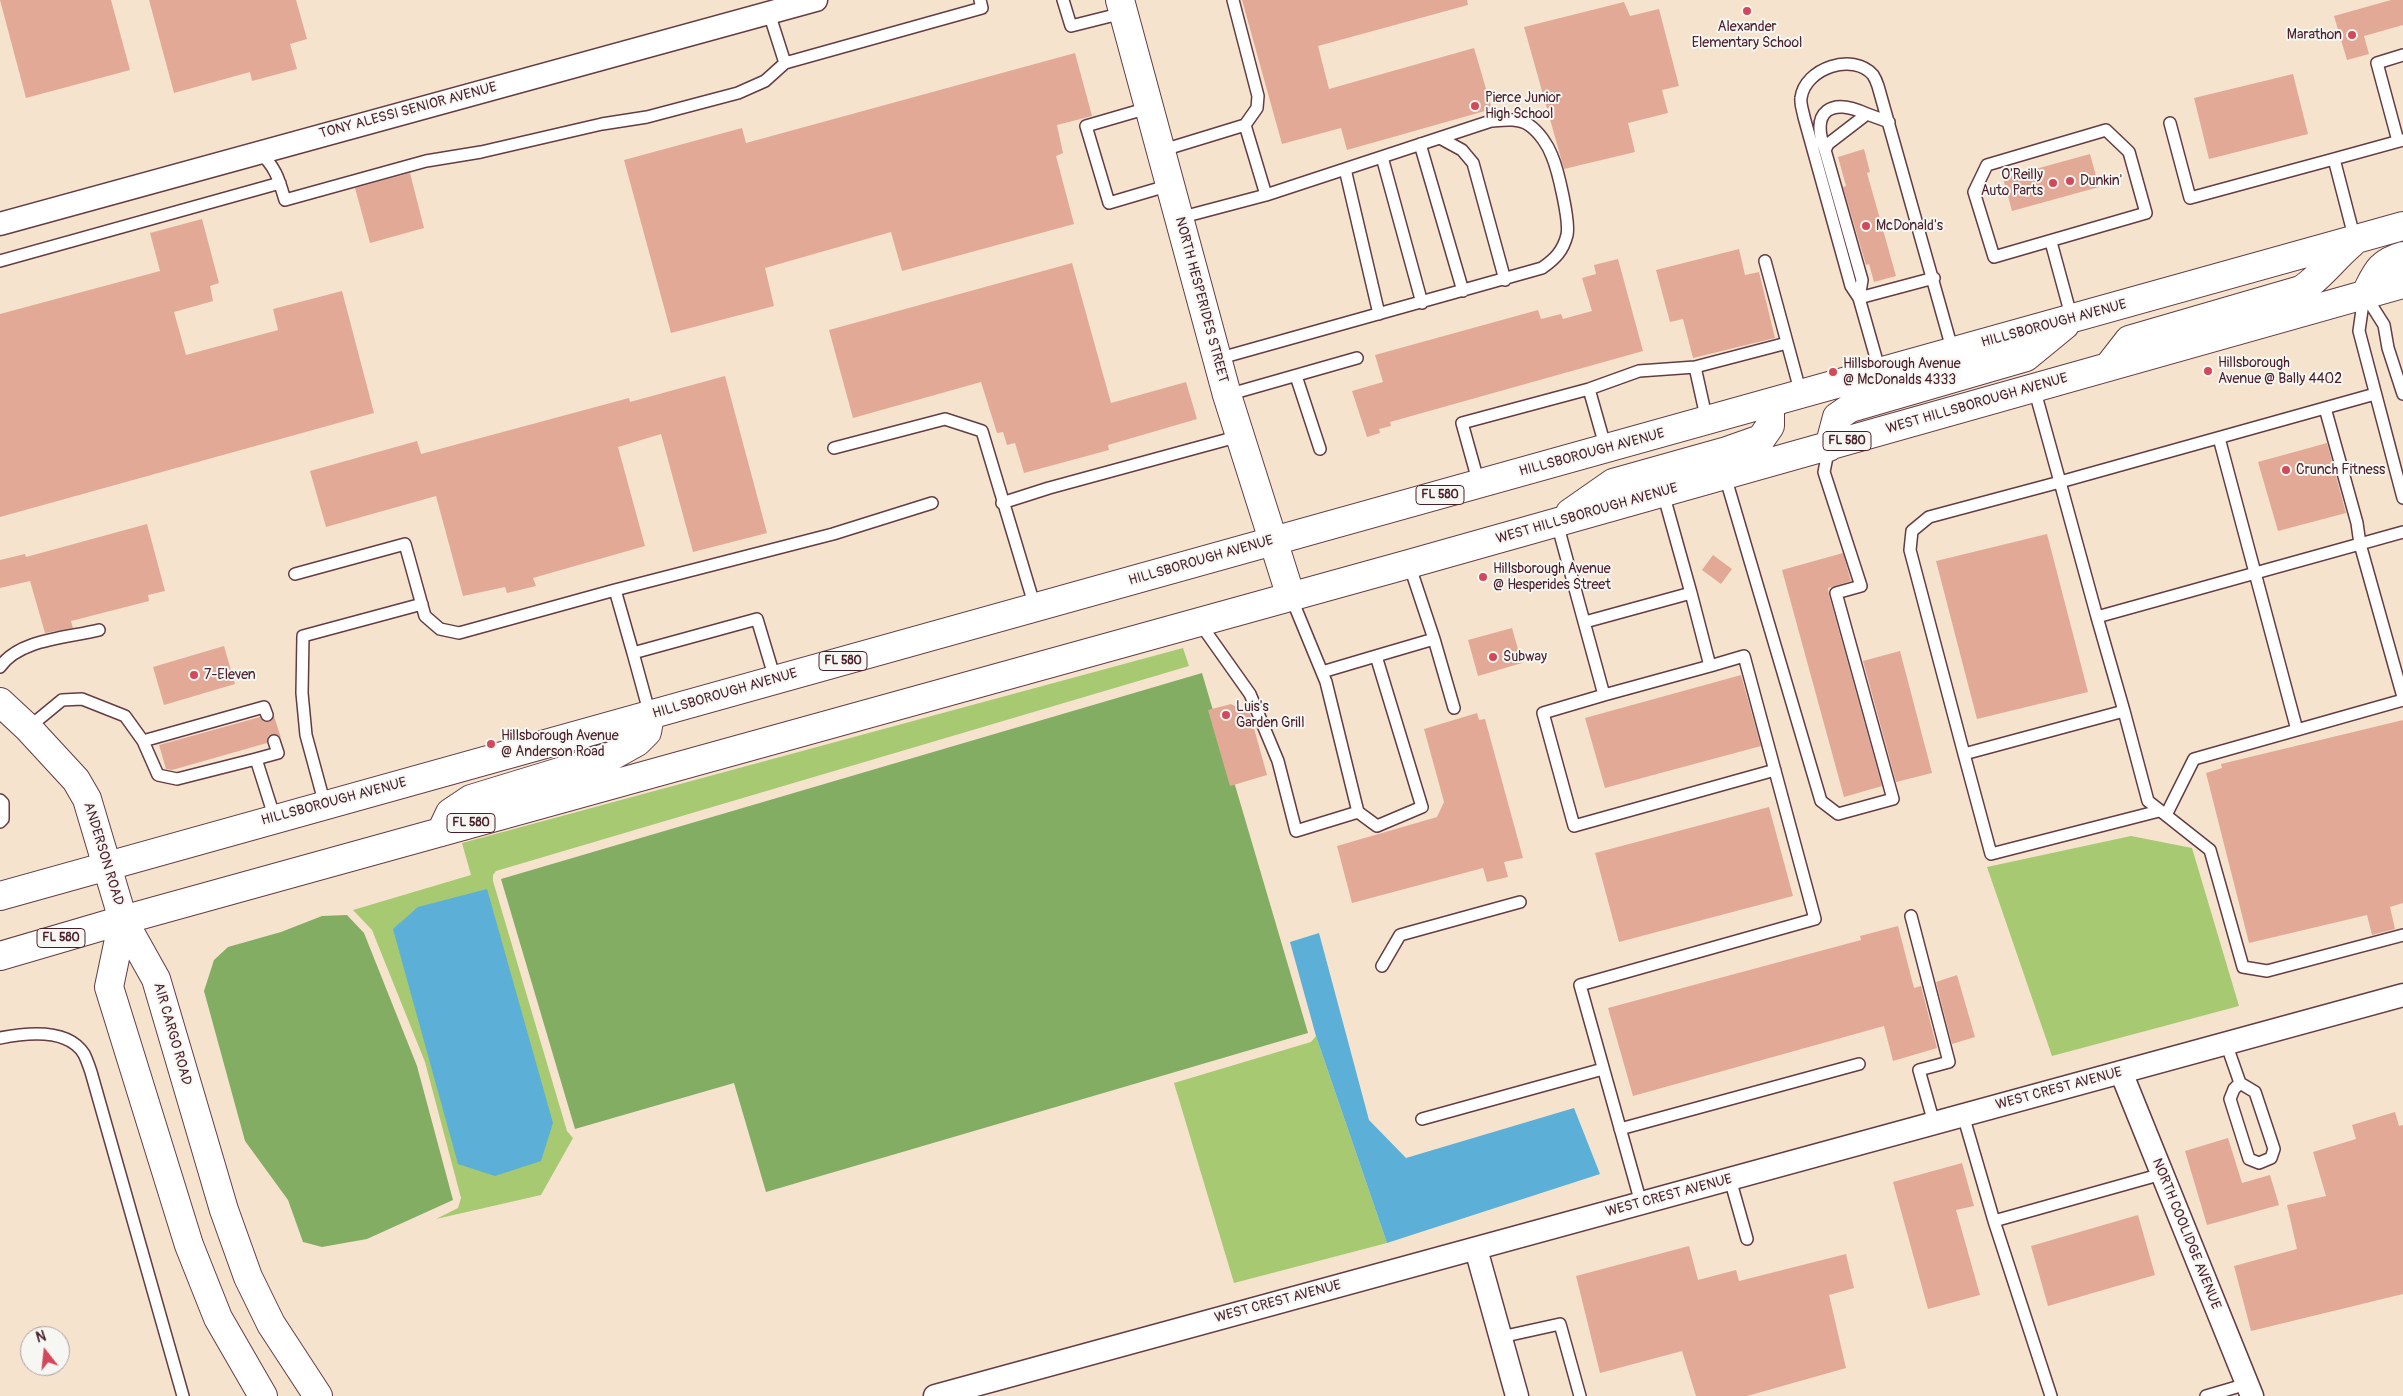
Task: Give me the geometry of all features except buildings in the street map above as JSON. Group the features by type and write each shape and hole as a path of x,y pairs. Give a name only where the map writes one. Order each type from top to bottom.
{"main road":[{"name":"NORTH HESPERIDES STREET","path":"1121,6 1227,395 1291,597"},
{"name":"HILLSBOROUGH AVENUE","path":"0,896 1801,394 1884,385 1954,352 2403,226"},
{"path":"2108,367 2129,340 2301,290 2317,280 2326,266 2355,240"},
{"path":"2365,295 2378,270 2388,260 2403,256"},
{"name":"WEST HILLSBOROUGH AVENUE","path":"1291,597 2403,284"},
{"path":"1829,447 1837,417 1884,385 2026,357 2072,319"},
{"path":"1557,523 1586,500 1613,483 1727,451 1761,439 1770,426 1770,403"},
{"name":"FL 580","path":"0,956 123,920 1291,597"},
{"name":"ANDERSON ROAD","path":"0,702 28,728 76,780 87,799 123,920"},
{"path":"441,832 450,813 471,799 612,756 627,749 647,732 650,715"},
{"path":"123,920 109,987 189,1245 218,1318 263,1396"},
{"name":"AIR CARGO ROAD","path":"123,920 156,979 224,1210 248,1277 271,1324 318,1396"}],"street":[{"name":"TONY ALESSI SENIOR AVENUE","path":"0,224 816,0"},
{"name":"WEST CREST AVENUE","path":"934,1396 2403,995"},
{"name":"NORTH COOLIDGE AVENUE","path":"2121,1072 2249,1390"},
{"path":"1476,1248 1517,1396"}],"lane":[{"path":"259,152 271,163 285,200 426,162 481,152 602,124 647,117 738,94 765,81 785,63 982,8 980,0"},
{"path":"1063,0 1071,26 1121,6"},
{"path":"1160,151 1245,125 1257,108 1258,96 1233,0"},
{"path":"769,13 785,63"},
{"path":"2170,123 2190,198 2334,160 2400,140 2376,63 2403,55"},
{"path":"1884,385 1859,298 1851,286 1800,99 1810,78 1824,69 1840,65 1858,66 1873,74 1890,122 1934,278 1935,291 1954,352"},
{"path":"1859,298 1862,280 1826,150 1819,133 1820,124 1825,113 1839,106 1852,107 1890,122"},
{"path":"1148,108 1086,126 1109,203 1170,185"},
{"path":"1826,150 1828,144 1867,114"},
{"path":"1178,218 1266,195 1491,121 1513,120 1529,125 1546,143 1553,156 1566,215 1567,233 1562,249 1554,260 1542,268 1505,280 1217,359"},
{"path":"1245,125 1266,195"},
{"path":"2106,130 2129,152 2146,213 2051,242 1994,257 1974,192 1987,165 2106,130"},
{"path":"1440,138 1462,150 1473,163 1505,280"},
{"path":"1420,144 1463,291"},
{"path":"1382,157 1422,303"},
{"path":"2334,160 2355,240"},
{"path":"1345,169 1379,314"},
{"path":"0,261 280,183"},
{"path":"2051,242 2072,319"},
{"path":"1765,261 1801,394"},
{"path":"1859,298 1934,278"},
{"path":"2365,295 2384,324 2388,348 2402,388"},
{"path":"2365,295 2359,331 2403,498"},
{"path":"1478,484 1462,424 1589,389 1639,372 1695,366 1787,344"},
{"path":"1227,395 1357,358"},
{"path":"1695,366 1707,421"},
{"path":"1296,376 1320,449"},
{"path":"2034,388 2148,801 2210,850 2243,967 2267,971 2403,935"},
{"path":"1589,389 1606,449"},
{"path":"2325,408 2403,699 2194,758 2163,813 1991,854 1910,550 1912,530 1929,517 2060,482 2219,438 2325,408 2376,394"},
{"path":"834,448 945,419 982,431 1002,503 1035,607"},
{"path":"1002,503 1049,488 1240,436"},
{"path":"2219,438 2253,573 2297,730"},
{"path":"1725,476 1821,801 1838,814 1893,799 1836,593 1861,586 1824,472 1829,447"},
{"path":"1663,493 1710,666"},
{"path":"294,574 405,544 426,616 440,629 459,633 615,590 833,534 932,503"},
{"path":"1557,523 1604,695"},
{"path":"2097,617 2403,532"},
{"path":"1409,564 1454,708"},
{"path":"615,590 650,715"},
{"path":"1585,622 1690,593"},
{"path":"1291,597 1322,672 1358,812 1377,826 1422,806 1376,656"},
{"path":"325,805 306,735 302,693 303,636 422,604"},
{"path":"633,653 757,619 775,680"},
{"path":"1199,622 1250,694 1278,761 1296,831 1358,812"},
{"path":"0,667 6,658 15,651 32,645 99,630"},
{"path":"1322,672 1434,639"},
{"path":"1641,1203 1580,985 1815,919 1775,770 1744,656 1543,713 1574,826 1775,770"},
{"path":"28,728 62,700 82,699 125,716 143,741 158,775 177,779 192,770 240,757 259,758 278,753 274,741"},
{"path":"143,741 182,734 230,721 250,715 264,707 267,715"},
{"path":"1964,754 2124,711"},
{"path":"259,746 259,758 276,819"},
{"path":"0,800 3,803 3,819 0,822"},
{"path":"1382,966 1400,935 1520,902"},
{"path":"1911,916 1949,1062 1920,1070 1934,1123"},
{"path":"0,1038 21,1034 58,1037 72,1044 83,1053 92,1072 183,1396"},
{"path":"2226,1043 2240,1083 2255,1092 2274,1149 2272,1158 2259,1163 2249,1159 2230,1099 2234,1089 2240,1083"},
{"path":"1620,1129 1859,1064"},
{"path":"1422,1119 1604,1068"},
{"path":"1963,1115 1994,1221 2051,1396"},
{"path":"1994,1221 2162,1174"},
{"path":"1730,1179 1747,1238"},
{"path":"1500,1337 1560,1324 1580,1396"},
{"path":"2206,1396 2249,1390"}],"green space":[{"path":"1183,648 1189,666 496,871 493,875 493,881 567,1131 573,1138 541,1195 436,1219 458,1208 461,1198 425,1062 372,930 353,910 471,875 462,843"},
{"path":"1202,673 1308,1033 766,1192 734,1083 575,1129 501,879"},
{"path":"2131,836 2192,848 2239,1006 2052,1056 1987,867"},
{"path":"347,915 364,933 417,1066 453,1200 367,1239 322,1247 303,1242 288,1200 245,1141 204,991 214,960 228,947 281,932 322,916"},
{"path":"1316,1036 1387,1243 1234,1283 1174,1083 1311,1042"}],"water":[{"path":"487,889 553,1123 541,1161 495,1176 458,1164 393,929 418,907"},
{"path":"1319,933 1369,1120 1406,1158 1574,1108 1600,1174 1387,1243 1316,1036 1290,942"}],"place":[{"name":"Alexander Elementary School","path":"1747,11"},
{"name":"Marathon","path":"2352,35"},
{"name":"Pierce Junior High School","path":"1475,106"},
{"name":"Dunkin'","path":"2070,181"},
{"name":"O'Reilly Auto Parts","path":"2053,183"},
{"name":"McDonald's","path":"1866,226"},
{"name":"Hillsborough Avenue @ Bally 4402","path":"2208,371"},
{"name":"Hillsborough Avenue @ McDonalds 4333","path":"1833,372"},
{"name":"Crunch Fitness","path":"2286,470"},
{"name":"Hillsborough Avenue @ Hesperides Street","path":"1483,577"},
{"name":"Subway","path":"1493,657"},
{"name":"7-Eleven","path":"194,675"},
{"name":"Luis's Garden Grill","path":"1226,715"},
{"name":"Hillsborough Avenue @ Anderson Road","path":"491,744"}]}
